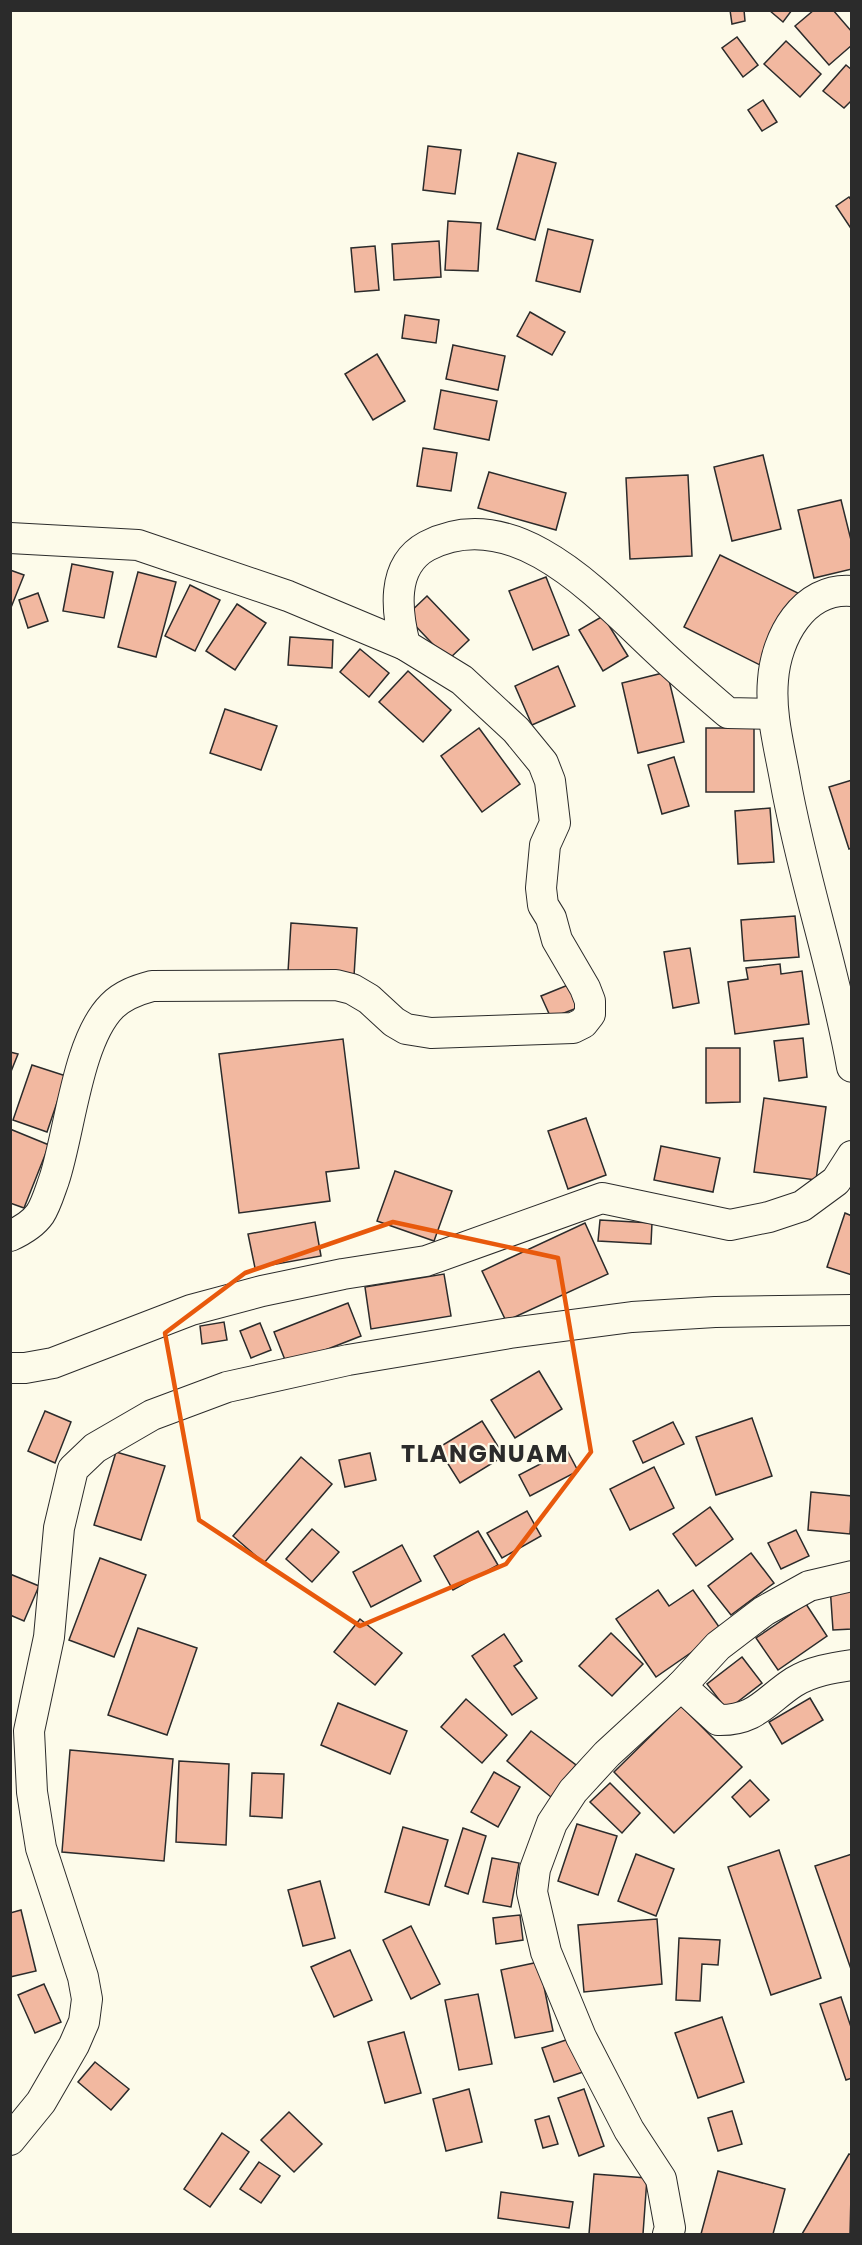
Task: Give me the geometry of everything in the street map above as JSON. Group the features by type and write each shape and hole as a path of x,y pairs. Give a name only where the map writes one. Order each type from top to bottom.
{"street":[{"path":"405,645 398,620 397,593 408,564 422,549 439,540 459,534 476,533 520,544 563,565 728,712 773,714"},
{"path":"10,538 138,545 288,596 405,645 462,680 516,730 543,763 553,796 555,823 545,845 541,888 543,905 551,918 557,940 590,1001 590,1014 583,1023 573,1028 431,1033 406,1029 394,1022 369,999 352,989 336,985 152,986 131,992 112,1006 97,1026 84,1059 59,1164 39,1214 23,1230 10,1236"},
{"path":"852,591 822,596 806,605 792,620 778,650 773,679 773,714 791,814 852,1067"},
{"path":"10,1368 53,1363 191,1310 262,1291 343,1274 426,1261 602,1198 730,1225 769,1217 802,1206 836,1181 852,1156"},
{"path":"10,2140 41,2102 74,2045 84,2022 87,1999 83,1977 42,1848 32,1792 29,1731 49,1636 59,1528 73,1469 95,1448 152,1415 227,1387 348,1360 510,1333 632,1317 715,1312 852,1310"},
{"path":"668,2235 670,2228 661,2179 629,2130 581,2037 546,1952 532,1892 535,1869 552,1823 573,1791 607,1754 681,1686 718,1646 764,1611 809,1586 852,1576"},
{"path":"681,1686 718,1720 734,1721 764,1707 795,1682 822,1670 852,1665"}],"highlighted area":[{"path":"393,1222 558,1258 591,1452 506,1564 360,1626 199,1520 165,1333 245,1273"}],"building":[{"path":"730,10 744,10 745,21 732,24"},
{"path":"769,10 792,10 783,22"},
{"path":"814,10 833,10 852,32 852,45 829,65 795,26"},
{"path":"737,37 758,65 743,77 722,48"},
{"path":"786,41 821,74 800,97 764,64"},
{"path":"846,65 852,70 852,100 844,108 823,91"},
{"path":"763,100 777,122 762,131 748,110"},
{"path":"428,146 461,150 455,194 423,190"},
{"path":"518,153 556,163 535,240 497,229"},
{"path":"849,197 852,201 852,230 836,206"},
{"path":"448,221 481,223 478,271 445,270"},
{"path":"548,229 593,240 580,292 536,281"},
{"path":"439,241 441,277 394,280 392,244"},
{"path":"375,246 379,290 355,292 351,248"},
{"path":"530,312 565,332 552,355 517,336"},
{"path":"405,315 439,320 436,343 402,338"},
{"path":"453,345 505,356 498,390 446,379"},
{"path":"377,354 405,401 373,420 345,374"},
{"path":"441,390 497,401 489,440 434,429"},
{"path":"423,448 457,453 451,491 417,486"},
{"path":"763,455 781,529 732,541 714,467"},
{"path":"489,472 566,493 556,530 478,508"},
{"path":"688,475 692,556 630,559 626,478"},
{"path":"841,500 852,544 852,569 814,578 798,510"},
{"path":"720,555 802,595 766,668 684,627"},
{"path":"72,564 113,572 104,618 63,611"},
{"path":"10,570 24,575 10,610"},
{"path":"138,572 176,582 156,657 118,647"},
{"path":"546,577 569,635 533,650 509,591"},
{"path":"190,585 220,600 195,651 165,636"},
{"path":"38,593 48,621 28,628 19,600"},
{"path":"427,596 469,640 448,660 406,616"},
{"path":"237,604 266,623 235,670 206,651"},
{"path":"603,616 628,656 603,671 579,630"},
{"path":"290,637 333,640 332,668 288,665"},
{"path":"360,649 389,673 369,697 340,672"},
{"path":"558,666 575,706 532,725 515,686"},
{"path":"408,671 451,710 423,742 379,702"},
{"path":"667,672 684,742 638,753 622,683"},
{"path":"225,709 277,726 261,770 210,753"},
{"path":"479,728 520,784 482,812 441,756"},
{"path":"706,728 754,728 754,792 706,792"},
{"path":"674,757 689,806 662,814 648,765"},
{"path":"852,780 852,848 849,849 829,787"},
{"path":"770,808 774,862 738,864 735,811"},
{"path":"795,916 799,957 744,961 741,920"},
{"path":"291,923 357,928 354,976 288,972"},
{"path":"690,948 699,1003 673,1008 664,952"},
{"path":"780,964 781,974 802,971 809,1024 735,1034 728,982 748,979 746,968"},
{"path":"568,985 577,1008 551,1018 541,996"},
{"path":"803,1038 807,1077 779,1081 774,1041"},
{"path":"343,1039 359,1168 326,1172 330,1201 239,1213 219,1054"},
{"path":"706,1048 740,1048 740,1102 706,1103"},
{"path":"10,1052 18,1054 10,1074"},
{"path":"32,1065 66,1076 47,1132 13,1120"},
{"path":"764,1098 826,1107 816,1180 754,1172"},
{"path":"586,1118 606,1175 568,1189 548,1131"},
{"path":"10,1129 49,1145 24,1208 10,1203"},
{"path":"661,1146 720,1158 713,1192 654,1180"},
{"path":"395,1171 452,1191 434,1241 377,1221"},
{"path":"845,1213 852,1216 852,1275 827,1267"},
{"path":"600,1220 652,1223 651,1244 598,1241"},
{"path":"315,1222 321,1256 255,1268 248,1234"},
{"path":"585,1223 608,1274 506,1321 482,1271"},
{"path":"444,1274 451,1316 371,1329 365,1287"},
{"path":"348,1303 361,1336 287,1365 274,1332"},
{"path":"224,1322 227,1340 202,1344 200,1326"},
{"path":"260,1323 271,1350 251,1358 240,1331"},
{"path":"539,1371 562,1409 515,1438 491,1400"},
{"path":"45,1411 71,1422 55,1463 28,1451"},
{"path":"752,1418 772,1476 716,1495 696,1437"},
{"path":"482,1421 504,1456 460,1483 438,1448"},
{"path":"673,1422 684,1444 643,1463 633,1441"},
{"path":"567,1450 578,1471 530,1496 519,1475"},
{"path":"116,1452 165,1466 141,1540 94,1525"},
{"path":"370,1453 376,1480 345,1487 339,1460"},
{"path":"301,1457 332,1484 264,1563 233,1536"},
{"path":"654,1467 674,1508 630,1530 610,1489"},
{"path":"811,1492 852,1496 850,1534 808,1530"},
{"path":"710,1507 733,1539 696,1566 673,1534"},
{"path":"527,1511 541,1536 502,1558 487,1533"},
{"path":"312,1529 339,1552 312,1582 286,1559"},
{"path":"796,1530 809,1556 781,1569 768,1543"},
{"path":"478,1531 498,1565 453,1590 434,1556"},
{"path":"402,1545 421,1581 371,1607 353,1572"},
{"path":"751,1553 774,1583 731,1615 708,1586"},
{"path":"100,1558 146,1575 114,1657 69,1640"},
{"path":"10,1574 39,1586 24,1621 10,1615"},
{"path":"852,1585 852,1629 833,1630 830,1586"},
{"path":"658,1590 669,1606 693,1590 722,1631 656,1677 616,1619"},
{"path":"806,1604 827,1636 778,1670 756,1638"},
{"path":"360,1619 402,1653 375,1685 334,1652"},
{"path":"138,1628 197,1648 167,1735 108,1715"},
{"path":"611,1633 643,1664 612,1696 579,1666"},
{"path":"504,1634 522,1661 514,1666 537,1698 512,1715 472,1656"},
{"path":"742,1657 762,1683 727,1710 707,1684"},
{"path":"810,1698 823,1720 782,1744 769,1722"},
{"path":"466,1699 507,1735 482,1763 441,1727"},
{"path":"338,1703 407,1731 390,1774 321,1745"},
{"path":"681,1706 742,1767 674,1833 614,1772"},
{"path":"531,1731 576,1765 551,1797 507,1761"},
{"path":"70,1750 173,1759 164,1861 62,1852"},
{"path":"179,1761 229,1764 226,1845 176,1842"},
{"path":"494,1772 520,1787 498,1827 471,1812"},
{"path":"252,1773 284,1774 282,1818 250,1816"},
{"path":"750,1780 769,1800 750,1817 732,1797"},
{"path":"610,1783 640,1813 622,1833 590,1802"},
{"path":"577,1824 617,1836 598,1895 558,1881"},
{"path":"403,1827 448,1840 429,1905 385,1892"},
{"path":"463,1828 486,1836 468,1894 445,1886"},
{"path":"779,1850 821,1978 771,1995 728,1867"},
{"path":"636,1854 674,1869 656,1916 618,1901"},
{"path":"852,1854 852,1972 815,1866"},
{"path":"492,1858 519,1863 511,1907 483,1902"},
{"path":"320,1881 335,1938 303,1946 288,1890"},
{"path":"21,1910 36,1971 10,1977 10,1913"},
{"path":"520,1915 523,1940 496,1944 493,1918"},
{"path":"657,1919 662,1984 584,1992 578,1925"},
{"path":"411,1926 440,1984 411,1999 383,1940"},
{"path":"679,1938 720,1940 718,1965 702,1964 700,2001 676,2000"},
{"path":"350,1950 372,2000 334,2017 311,1967"},
{"path":"539,1962 553,2031 515,2038 501,1970"},
{"path":"44,1984 61,2022 35,2033 18,1995"},
{"path":"478,1994 492,2064 459,2070 445,2000"},
{"path":"841,1997 852,2030 852,2078 846,2080 820,2004"},
{"path":"722,2017 744,2082 698,2098 675,2033"},
{"path":"404,2032 421,2093 385,2103 368,2042"},
{"path":"572,2038 583,2072 554,2082 542,2048"},
{"path":"95,2062 129,2089 111,2110 78,2082"},
{"path":"469,2089 482,2142 446,2151 433,2099"},
{"path":"584,2089 604,2146 579,2156 558,2098"},
{"path":"732,2111 742,2144 718,2151 708,2118"},
{"path":"289,2112 322,2144 294,2172 261,2140"},
{"path":"549,2116 558,2144 543,2148 535,2120"},
{"path":"222,2133 249,2152 210,2207 184,2189"},
{"path":"849,2154 852,2155 850,2234 802,2234"},
{"path":"259,2162 280,2176 261,2203 240,2189"},
{"path":"718,2171 785,2189 773,2234 701,2234"},
{"path":"594,2174 647,2178 643,2234 589,2234"},
{"path":"501,2192 573,2202 569,2228 498,2218"}],"district":[{"name":"TLANGNUAM","path":"485,1453"}]}
